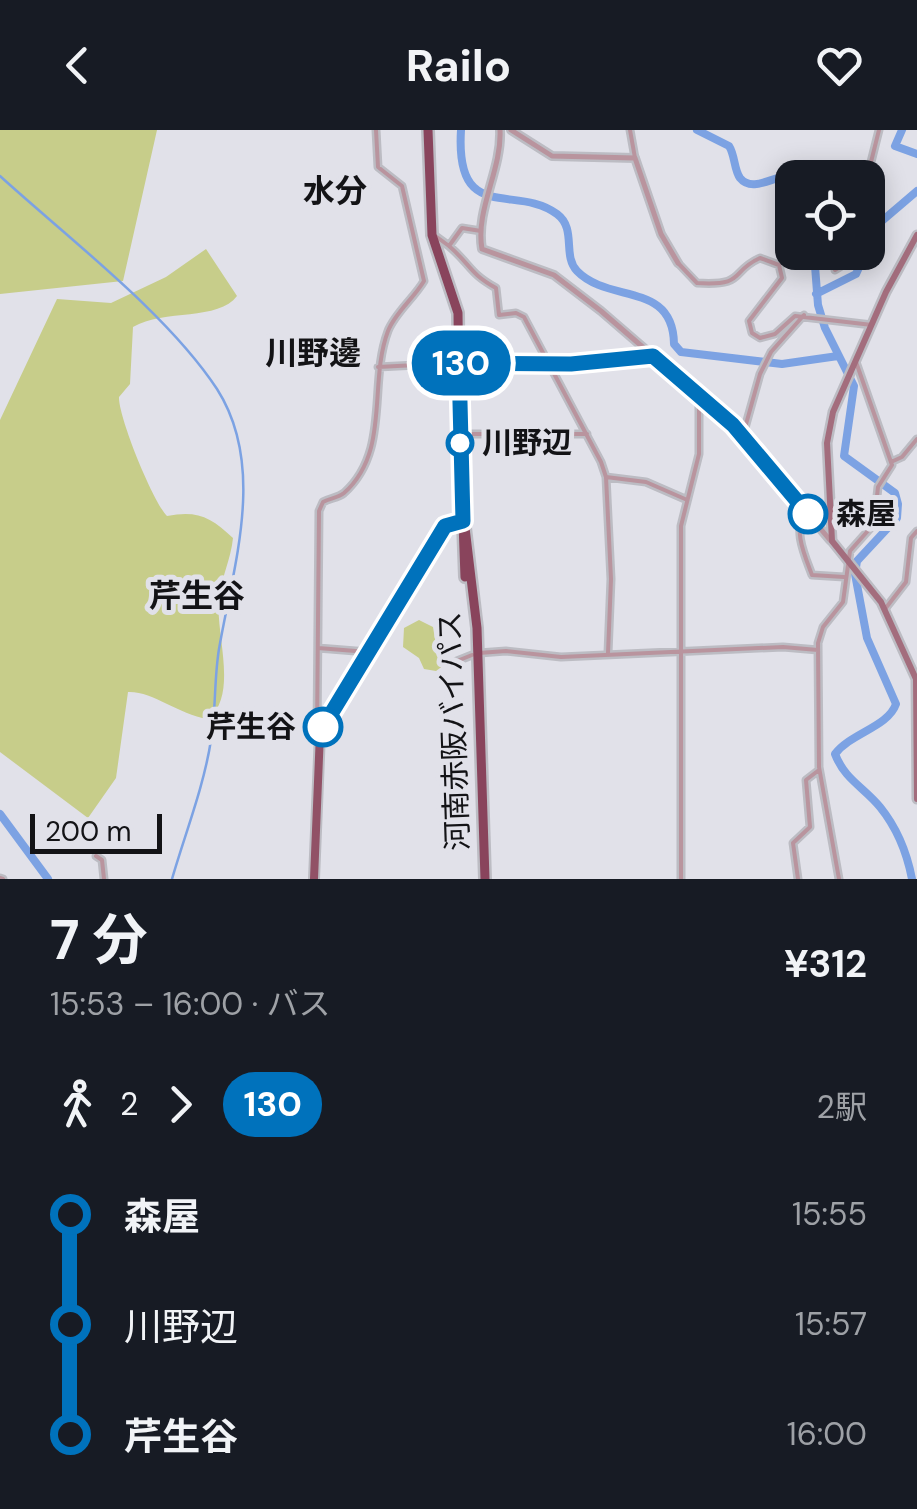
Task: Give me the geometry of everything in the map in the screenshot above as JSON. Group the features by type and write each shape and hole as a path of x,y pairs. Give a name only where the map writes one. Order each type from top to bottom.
{"highway":[{"name":"河南赤阪バイパス","path":"428,130 432,234 456,299 463,521 475,654 482,879"}],"main road":[{"path":"917,236 872,325 827,434 832,541 885,609 916,679 917,800"},
{"path":"314,879 317,741 445,526 463,521"}],"street":[{"path":"317,741 319,511 323,502 343,493 372,451 378,366 390,326 424,280 402,186 378,167 376,130"},
{"path":"500,130 481,231 486,252 566,283 743,435 832,541"},
{"path":"512,130 552,156 634,158"},
{"path":"630,130 634,158 661,234 678,263 697,283 735,280 749,263 760,258 774,261 782,278 753,313 749,321 752,333 768,339 786,321 804,316 872,325"},
{"path":"871,160 879,130"},
{"path":"449,246 462,228 481,231"},
{"path":"432,234 466,260 475,278 496,288 499,315 516,313 524,318 606,477 611,579 608,653"},
{"path":"743,435 760,374 771,352 804,316"},
{"path":"378,366 550,364 653,356"},
{"path":"839,879 820,770 818,650 824,628 842,602 849,562 878,514 878,487 888,476 891,462 855,365"},
{"path":"682,879 678,650 685,499 699,454 699,396"},
{"path":"460,434 587,434"},
{"path":"891,462 902,457 917,440"},
{"path":"606,477 646,482 685,499"},
{"path":"806,511 800,519 800,534 812,575 846,577"},
{"path":"885,609 906,582 911,538 917,531"},
{"path":"318,648 370,652"},
{"path":"452,663 475,654 506,651 561,658 678,650 818,650"},
{"path":"798,879 793,843 810,827 806,780 820,770"},
{"path":"96,856 102,860 104,879"}],"green space":[{"path":"0,130 157,130 123,281 0,294"},
{"path":"206,249 237,296 218,309 160,318 133,327 130,384 119,397 137,458 167,516 203,517 233,538 219,599 222,695 208,719 147,695 128,692 116,778 88,818 0,752 0,420 57,299 111,303 166,277"},
{"path":"419,620 433,627 436,645 445,656 444,665 436,671 424,669 419,658 403,647 404,628"}],"waterway":[{"path":"461,130 462,160 468,179 478,191 541,205 557,214 566,227 570,257 577,271 590,281 637,296 663,311 671,324 674,344 681,352 782,364 838,356"},
{"path":"697,130 729,146 738,175 745,182 757,184 775,179"},
{"path":"902,130 895,146 917,154"},
{"path":"0,176 172,332 217,389 232,419 240,451 242,518 217,660 211,740 172,879"},
{"path":"885,218 917,191"},
{"path":"815,270 818,305 825,328 854,386 844,456 895,493 898,504 897,518 857,561 855,574 867,638 896,704 885,719 835,754 844,770 891,823 912,879"},
{"path":"816,294 858,270"},
{"path":"0,814 48,879"}],"bus line":[{"name":"130","path":"323,727 418,577 445,526 463,521 459,363 571,364 653,356 743,435 808,514"}],"place":[{"name":"川野辺","path":"460,443"},
{"name":"森屋","path":"808,514"},
{"name":"芹生谷","path":"323,727"}],"district":[{"name":"水分","path":"335,191"},
{"name":"川野邊","path":"313,353"},
{"name":"芹生谷","path":"197,596"}]}
